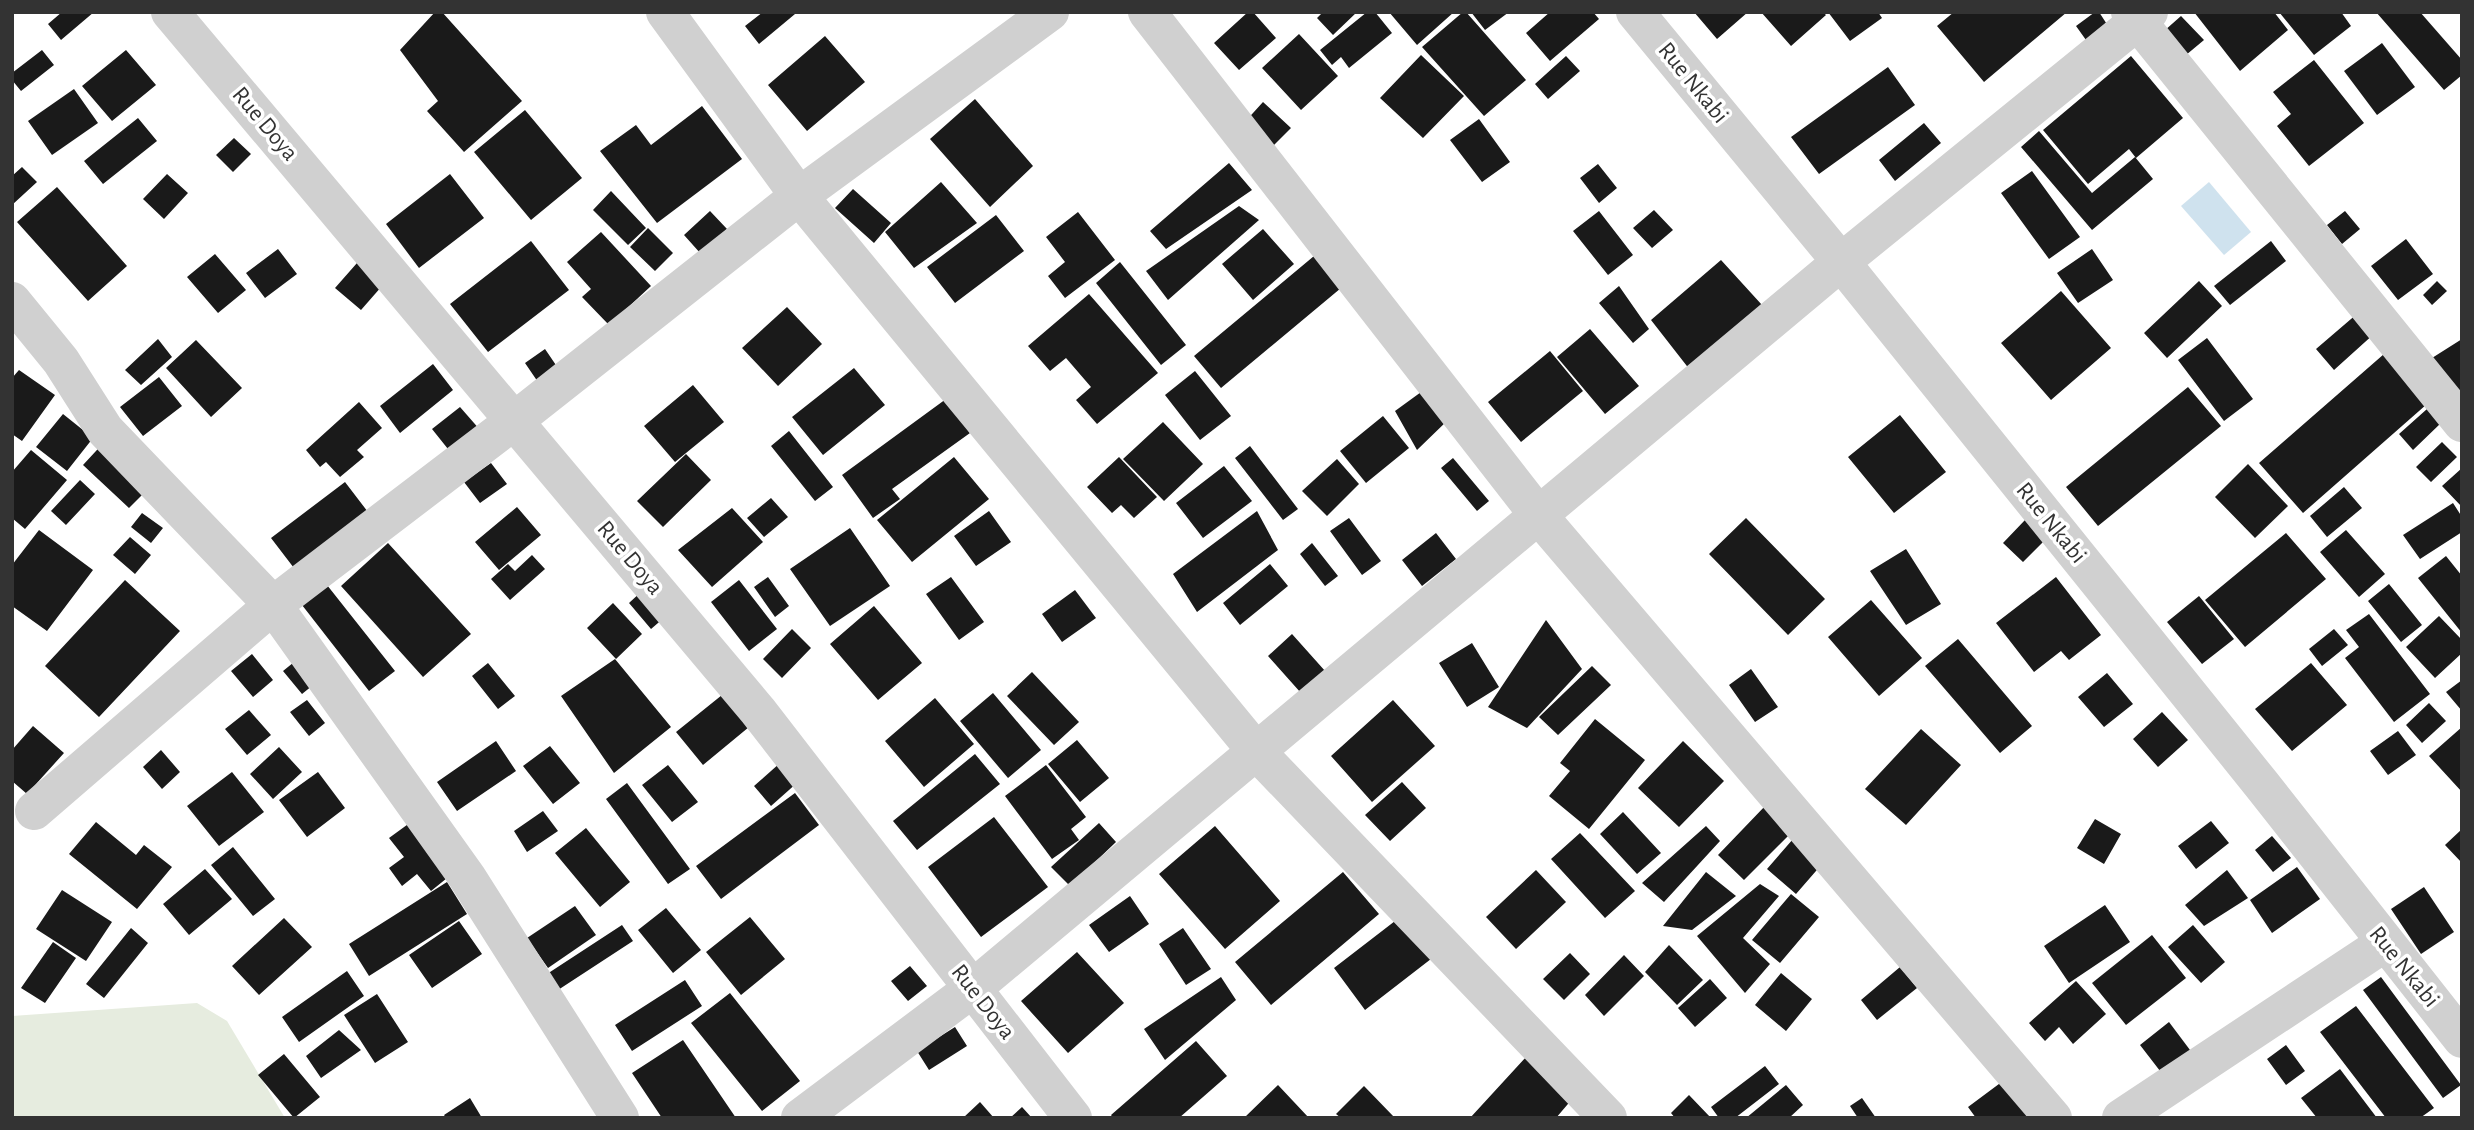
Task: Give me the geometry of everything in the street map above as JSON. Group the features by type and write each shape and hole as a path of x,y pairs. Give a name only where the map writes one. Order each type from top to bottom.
{"street":[{"name":"Rue Doya","path":"170,12 758,711 1073,1118"},
{"path":"665,12 799,196 1255,751 1608,1118"},
{"path":"34,811 273,605 514,421 799,196 1051,12"},
{"path":"1147,12 1539,516 2053,1118"},
{"name":"Rue Nkabi","path":"1635,12 1841,262 2262,785 2462,1039"},
{"path":"800,1118 972,989 2139,15 2462,423"},
{"path":"12,301 61,361 105,430 273,605 467,877 620,1118"},
{"path":"2121,1118 2385,943"}],"shaded area":[{"path":"197,1003 227,1021 285,1118 12,1118 12,1016"}],"water":[{"path":"2209,182 2251,232 2224,255 2181,206"}],"building":[{"path":"62,12 94,12 61,40 48,24"},
{"path":"435,12 442,12 522,101 464,152 427,111 438,101 400,50"},
{"path":"763,12 795,14 759,44 745,26"},
{"path":"1248,12 1253,12 1276,38 1239,70 1214,43"},
{"path":"1323,12 1357,12 1333,35 1317,18"},
{"path":"1367,12 1375,12 1392,33 1349,68 1341,57 1332,65 1320,50"},
{"path":"1389,12 1454,12 1417,45"},
{"path":"1466,12 1526,80 1484,116 1422,47"},
{"path":"1471,12 1509,12 1485,30"},
{"path":"1550,12 1593,12 1599,19 1550,61 1526,33"},
{"path":"1694,12 1748,12 1717,39"},
{"path":"1761,12 1823,12 1826,15 1791,46"},
{"path":"1828,12 1878,12 1882,18 1850,41"},
{"path":"1954,12 2067,12 1984,82 1937,26"},
{"path":"2099,12 2112,32 2091,47 2076,26"},
{"path":"2194,12 2274,12 2288,30 2240,71"},
{"path":"2279,12 2341,12 2351,26 2314,55"},
{"path":"2376,12 2420,12 2462,60 2462,75 2444,90"},
{"path":"2181,16 2204,40 2186,55 2164,31"},
{"path":"1299,34 1338,76 1301,110 1262,68"},
{"path":"825,36 865,82 807,131 768,85"},
{"path":"2382,43 2415,87 2377,115 2344,71"},
{"path":"42,50 54,65 21,91 12,80 12,73"},
{"path":"126,50 156,85 112,121 82,86"},
{"path":"1421,55 1464,96 1423,138 1380,98"},
{"path":"1566,56 1580,71 1548,99 1535,84"},
{"path":"2131,56 2183,118 2136,158 2129,149 2088,184 2043,130"},
{"path":"2314,60 2364,123 2309,166 2277,126 2291,114 2273,92"},
{"path":"1888,67 1915,105 1819,174 1791,137"},
{"path":"74,89 98,123 52,155 28,121"},
{"path":"975,99 1033,166 990,207 930,139"},
{"path":"1263,102 1291,128 1270,149 1243,124"},
{"path":"702,106 742,159 657,223 600,151 636,125 651,145"},
{"path":"525,110 582,178 531,220 474,152"},
{"path":"138,118 157,141 103,184 84,161"},
{"path":"1479,119 1510,162 1482,182 1450,140"},
{"path":"1924,123 1941,143 1895,181 1879,160"},
{"path":"2039,131 2092,193 2135,157 2153,179 2092,230 2021,147"},
{"path":"234,138 251,154 233,172 216,155"},
{"path":"1229,163 1252,190 1166,249 1150,231"},
{"path":"1598,164 1617,188 1599,203 1580,178"},
{"path":"22,167 37,182 12,205 12,176"},
{"path":"2032,171 2080,237 2049,259 2001,193"},
{"path":"167,174 188,193 164,219 143,199"},
{"path":"450,174 484,218 419,268 386,224"},
{"path":"941,182 977,223 914,268 885,232"},
{"path":"57,187 127,266 88,301 17,222"},
{"path":"853,189 891,223 874,243 835,208"},
{"path":"611,191 646,228 628,245 593,210"},
{"path":"1239,206 1259,220 1168,300 1146,271"},
{"path":"1654,210 1673,230 1652,248 1633,228"},
{"path":"710,211 727,229 701,254 684,235"},
{"path":"1599,211 1633,255 1608,275 1573,231"},
{"path":"2345,211 2360,229 2342,244 2327,225"},
{"path":"1078,212 1115,260 1065,298 1048,276 1065,262 1046,237"},
{"path":"996,215 1024,251 955,303 927,267"},
{"path":"648,228 673,253 655,271 630,247"},
{"path":"1263,229 1294,264 1253,300 1222,264"},
{"path":"601,232 651,286 609,325 582,297 591,289 567,262"},
{"path":"2406,239 2433,274 2398,300 2371,266"},
{"path":"531,241 569,290 488,352 450,304"},
{"path":"2271,241 2286,261 2230,305 2214,286"},
{"path":"1326,246 1353,278 1221,388 1194,356"},
{"path":"278,249 297,274 265,298 246,273"},
{"path":"2092,249 2113,280 2078,303 2057,273"},
{"path":"215,254 246,290 218,313 187,277"},
{"path":"1721,260 1762,305 1690,370 1651,320"},
{"path":"1120,262 1186,345 1161,365 1096,283"},
{"path":"357,263 382,286 361,310 335,288"},
{"path":"2199,281 2222,306 2167,358 2144,333"},
{"path":"2437,281 2447,291 2432,305 2423,295"},
{"path":"1619,286 1649,329 1633,343 1599,303"},
{"path":"2061,291 2111,348 2051,400 2001,343"},
{"path":"1089,294 1158,373 1097,424 1076,400 1091,387 1066,358 1050,371 1028,346"},
{"path":"787,307 822,344 778,386 742,348"},
{"path":"2358,313 2375,333 2334,370 2316,349"},
{"path":"1590,329 1639,386 1605,414 1557,357"},
{"path":"2207,338 2253,399 2224,421 2178,360"},
{"path":"158,339 172,357 141,385 125,370"},
{"path":"2462,339 2462,391 2456,394 2432,358"},
{"path":"196,340 242,388 211,417 166,368"},
{"path":"545,349 560,371 540,385 525,363"},
{"path":"1550,351 1583,391 1521,442 1488,402"},
{"path":"2384,354 2427,404 2303,513 2259,463"},
{"path":"433,364 453,390 400,433 380,406"},
{"path":"854,368 885,405 823,455 792,417"},
{"path":"19,370 55,395 22,441 12,434 12,378"},
{"path":"1195,371 1231,416 1200,440 1165,395"},
{"path":"159,377 182,406 143,436 120,407"},
{"path":"693,385 724,422 675,462 644,426"},
{"path":"1428,387 1449,419 1417,450 1395,411"},
{"path":"2188,387 2221,426 2098,526 2066,487"},
{"path":"946,399 970,433 892,489 900,499 873,518 842,475"},
{"path":"359,402 382,428 357,450 364,457 340,477 326,462 320,467 306,450"},
{"path":"460,407 481,431 452,454 432,429"},
{"path":"2427,409 2441,423 2413,450 2399,434"},
{"path":"63,414 93,438 67,471 36,447"},
{"path":"1900,415 1946,472 1894,513 1848,457"},
{"path":"1383,416 1409,448 1366,483 1340,451"},
{"path":"1163,422 1203,464 1164,501 1123,459"},
{"path":"789,431 833,487 815,501 771,446"},
{"path":"108,438 155,482 129,508 83,465"},
{"path":"2442,442 2457,457 2431,482 2416,467"},
{"path":"1250,446 1298,509 1283,520 1235,458"},
{"path":"31,450 67,480 25,529 12,518 12,472"},
{"path":"686,454 711,480 663,527 637,501"},
{"path":"954,457 989,499 912,562 877,520"},
{"path":"1119,457 1157,497 1134,518 1121,505 1112,513 1087,487"},
{"path":"1453,458 1489,501 1477,511 1441,468"},
{"path":"1337,459 1359,484 1327,516 1302,491"},
{"path":"491,463 507,484 480,503 464,482"},
{"path":"2248,464 2288,506 2255,538 2215,497"},
{"path":"1224,466 1252,501 1203,538 1176,503"},
{"path":"2462,468 2462,507 2442,486"},
{"path":"80,480 95,494 66,525 51,511"},
{"path":"345,482 371,516 297,572 271,538"},
{"path":"2344,487 2362,508 2327,537 2310,516"},
{"path":"771,498 788,517 764,537 747,518"},
{"path":"2453,503 2462,517 2462,532 2420,559 2403,535"},
{"path":"517,507 541,535 499,570 475,542"},
{"path":"732,508 763,542 712,587 678,550"},
{"path":"989,511 1011,542 976,566 954,536"},
{"path":"1257,511 1278,550 1197,612 1173,574"},
{"path":"142,513 163,528 151,543 131,527"},
{"path":"1349,518 1381,561 1362,575 1330,531"},
{"path":"1746,518 1825,599 1788,635 1709,554"},
{"path":"2025,520 2046,539 2023,562 2003,543"},
{"path":"850,528 890,586 830,626 790,569"},
{"path":"39,530 93,570 47,631 12,606 12,565"},
{"path":"2346,530 2385,574 2359,597 2320,552"},
{"path":"1436,533 1456,559 1422,586 1402,560"},
{"path":"2286,533 2326,579 2245,647 2205,600"},
{"path":"130,537 151,555 135,574 113,555"},
{"path":"388,543 471,634 423,677 341,586"},
{"path":"1312,543 1338,576 1325,586 1300,554"},
{"path":"1906,549 1941,604 1906,625 1870,571"},
{"path":"532,555 545,569 510,600 491,579 508,564 515,571"},
{"path":"2446,556 2462,576 2462,633 2418,578"},
{"path":"1270,564 1288,586 1240,625 1223,603"},
{"path":"768,577 789,606 775,617 754,587"},
{"path":"951,577 984,622 959,640 926,594"},
{"path":"2056,577 2101,635 2069,660 2061,651 2034,672 1996,623"},
{"path":"125,580 180,631 99,717 45,666"},
{"path":"739,580 777,629 749,651 711,602"},
{"path":"2389,584 2422,625 2401,642 2368,601"},
{"path":"327,585 395,671 369,691 302,605"},
{"path":"1075,590 1096,618 1062,642 1042,614"},
{"path":"642,591 665,617 651,629 629,603"},
{"path":"2199,596 2234,639 2202,664 2167,622"},
{"path":"1871,600 1922,658 1879,696 1828,637"},
{"path":"613,603 642,634 616,659 587,628"},
{"path":"874,606 922,663 878,700 830,644"},
{"path":"2369,614 2430,694 2394,722 2345,658 2359,647 2346,630"},
{"path":"2439,616 2462,640 2462,653 2435,678 2406,647"},
{"path":"1546,620 1582,669 1527,728 1488,707"},
{"path":"792,629 811,648 782,678 763,659"},
{"path":"2334,629 2348,645 2322,666 2309,649"},
{"path":"1292,634 1334,681 1309,702 1268,656"},
{"path":"1958,639 2032,726 2000,753 1925,666"},
{"path":"1472,643 1499,687 1467,707 1439,663"},
{"path":"252,654 273,680 253,697 231,671"},
{"path":"304,654 323,677 302,694 283,671"},
{"path":"615,659 671,727 614,773 561,696"},
{"path":"488,663 515,696 498,709 472,676"},
{"path":"2311,663 2347,705 2292,751 2255,709"},
{"path":"1592,666 1611,685 1558,735 1539,717"},
{"path":"1751,669 1778,707 1755,722 1729,685"},
{"path":"1032,672 1079,722 1054,745 1007,696"},
{"path":"2107,673 2133,704 2104,727 2078,697"},
{"path":"2462,680 2462,711 2446,692"},
{"path":"993,693 1041,750 1008,778 960,721"},
{"path":"722,695 749,727 703,765 676,732"},
{"path":"935,698 974,744 924,787 885,741"},
{"path":"307,700 325,723 309,736 290,712"},
{"path":"1393,700 1435,746 1372,802 1331,756"},
{"path":"2429,703 2446,721 2422,743 2406,725"},
{"path":"249,710 271,735 247,755 225,729"},
{"path":"2162,712 2188,740 2158,767 2133,739"},
{"path":"1595,719 1645,760 1589,829 1549,796 1570,771 1560,763"},
{"path":"33,726 64,753 27,794 12,781 12,750"},
{"path":"2462,727 2462,792 2429,756"},
{"path":"1921,729 1961,765 1906,825 1865,789"},
{"path":"2398,731 2416,755 2388,775 2370,751"},
{"path":"1077,740 1109,778 1080,802 1048,764"},
{"path":"496,741 516,771 457,811 437,782"},
{"path":"1683,741 1724,781 1679,827 1638,788"},
{"path":"550,746 580,783 553,804 523,766"},
{"path":"279,747 302,772 273,799 250,774"},
{"path":"161,750 180,772 162,789 143,767"},
{"path":"975,754 1000,784 917,850 893,821"},
{"path":"780,763 798,782 771,806 754,786"},
{"path":"668,765 698,802 672,822 642,785"},
{"path":"1046,765 1086,817 1071,829 1079,840 1052,859 1005,796"},
{"path":"232,772 264,812 219,846 187,806"},
{"path":"318,772 345,808 307,837 279,800"},
{"path":"1402,782 1426,808 1390,841 1365,815"},
{"path":"627,783 690,869 668,884 606,799"},
{"path":"795,793 819,825 721,899 696,866"},
{"path":"1766,805 1793,831 1744,880 1718,855"},
{"path":"543,811 558,831 527,852 514,831"},
{"path":"1623,812 1661,853 1637,874 1600,834"},
{"path":"994,817 1048,887 981,937 928,867"},
{"path":"2095,819 2121,834 2104,864 2077,848"},
{"path":"2211,821 2229,843 2196,869 2178,846"},
{"path":"96,822 136,855 144,845 172,867 137,909 69,854"},
{"path":"411,822 452,874 431,891 417,874 402,886 389,868 404,857 389,838"},
{"path":"1099,823 1116,842 1070,886 1051,867"},
{"path":"1215,826 1280,901 1225,949 1159,874"},
{"path":"1706,826 1720,841 1664,902 1642,883"},
{"path":"586,828 630,882 600,907 555,853"},
{"path":"2462,829 2462,863 2445,845"},
{"path":"1800,831 1829,856 1796,894 1767,869"},
{"path":"1580,833 1635,891 1605,918 1551,859"},
{"path":"2272,836 2291,858 2273,872 2255,850"},
{"path":"233,847 275,899 253,916 211,865"},
{"path":"2297,867 2320,899 2272,933 2250,900"},
{"path":"205,869 232,899 189,935 163,904"},
{"path":"1536,870 1566,902 1516,949 1486,917"},
{"path":"2227,870 2248,898 2204,926 2185,905"},
{"path":"1343,872 1379,914 1271,1005 1235,962"},
{"path":"1706,872 1736,896 1692,930 1663,926"},
{"path":"447,882 467,914 369,976 349,944"},
{"path":"1760,884 1779,896 1743,938 1770,964 1745,993 1697,936"},
{"path":"2424,887 2454,932 2421,954 2391,909"},
{"path":"62,890 112,922 86,961 36,929"},
{"path":"1791,894 1819,917 1780,963 1752,940"},
{"path":"1130,896 1149,924 1109,952 1089,925"},
{"path":"2105,905 2130,942 2069,983 2044,946"},
{"path":"575,906 596,935 548,968 527,938"},
{"path":"666,908 701,950 673,973 638,930"},
{"path":"1408,911 1440,952 1365,1010 1334,968"},
{"path":"750,917 785,959 741,995 706,952"},
{"path":"284,918 312,947 259,995 232,966"},
{"path":"459,921 482,954 432,988 409,955"},
{"path":"622,925 633,941 558,990 547,974"},
{"path":"2193,925 2225,962 2201,983 2168,947"},
{"path":"131,928 148,943 104,998 86,984"},
{"path":"1183,928 1211,969 1186,985 1159,944"},
{"path":"2152,935 2186,978 2126,1025 2092,983"},
{"path":"53,942 76,958 45,1003 21,988"},
{"path":"1669,945 1703,980 1677,1005 1645,972"},
{"path":"1077,952 1124,1003 1068,1053 1021,1001"},
{"path":"1570,953 1590,974 1564,1000 1543,979"},
{"path":"1624,955 1644,976 1604,1016 1585,995"},
{"path":"910,966 927,986 908,1001 891,981"},
{"path":"1900,967 1917,988 1877,1020 1861,1000"},
{"path":"347,971 364,996 299,1042 282,1017"},
{"path":"1781,973 1812,999 1786,1031 1755,1005"},
{"path":"1221,977 1236,1000 1165,1060 1144,1029"},
{"path":"2381,977 2461,1085 2443,1098 2363,990"},
{"path":"1710,979 1727,998 1695,1027 1678,1008"},
{"path":"685,980 702,1006 632,1051 615,1025"},
{"path":"2076,981 2106,1014 2073,1044 2059,1027 2045,1041 2029,1023"},
{"path":"730,993 800,1081 762,1111 691,1023"},
{"path":"377,994 408,1042 375,1063 344,1015"},
{"path":"2356,1006 2434,1108 2420,1118 2386,1118 2320,1032"},
{"path":"2169,1022 2196,1058 2167,1080 2140,1045"},
{"path":"955,1027 967,1046 929,1070 917,1051"},
{"path":"339,1030 361,1050 321,1078 306,1056"},
{"path":"683,1040 736,1118 662,1118 632,1073"},
{"path":"1196,1041 1227,1076 1179,1118 1113,1118 1111,1115"},
{"path":"2286,1045 2305,1071 2286,1085 2267,1059"},
{"path":"284,1054 320,1097 294,1118 258,1075"},
{"path":"1527,1056 1573,1098 1556,1118 1470,1118"},
{"path":"1765,1066 1779,1084 1735,1118 1719,1118 1711,1107"},
{"path":"2340,1069 2377,1118 2317,1118 2301,1098"},
{"path":"2007,1078 2037,1118 1976,1118 1968,1107"},
{"path":"1278,1085 1309,1118 1244,1118"},
{"path":"1786,1085 1803,1105 1789,1118 1746,1118"},
{"path":"1364,1086 1395,1118 1341,1118 1336,1114"},
{"path":"1689,1095 1711,1118 1675,1118 1671,1113"},
{"path":"470,1098 482,1118 446,1118 444,1115"},
{"path":"1862,1098 1876,1118 1858,1118 1850,1106"},
{"path":"980,1102 994,1118 963,1118"},
{"path":"1022,1107 1032,1118 1010,1118"}]}
